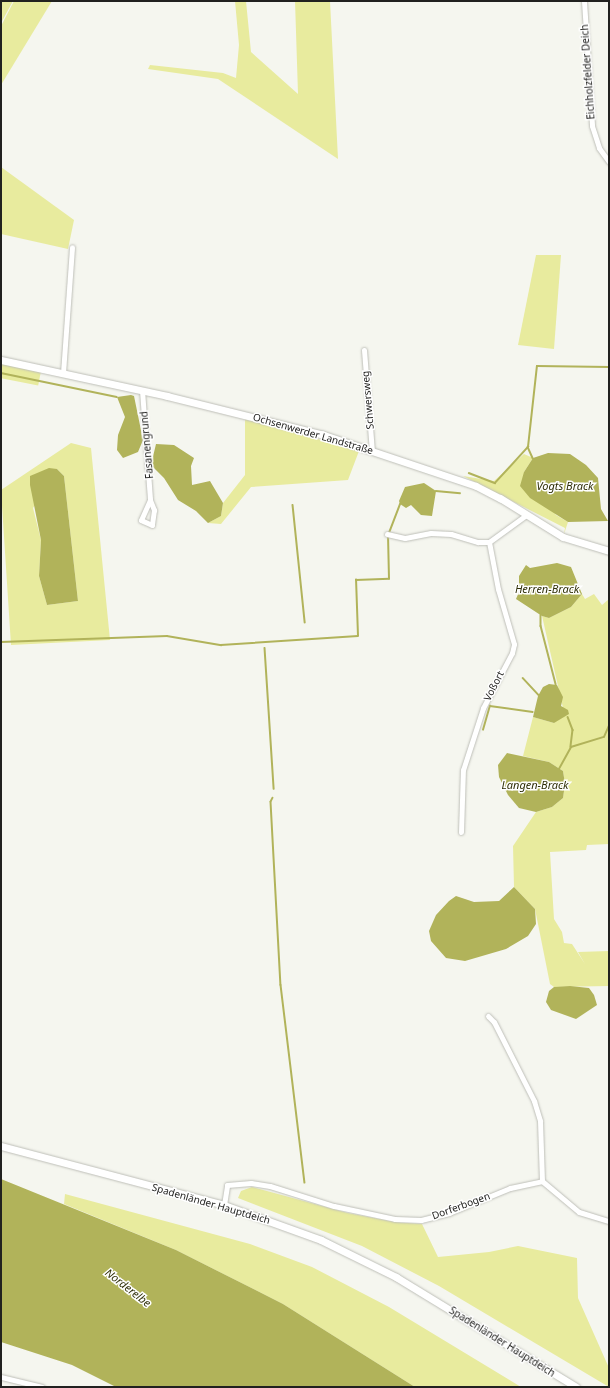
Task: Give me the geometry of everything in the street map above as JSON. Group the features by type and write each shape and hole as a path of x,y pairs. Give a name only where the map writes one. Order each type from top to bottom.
{"street":[{"name":"Eichholzfelder Deich","path":"584,1 592,126 599,148 609,162"},
{"path":"63,373 72,247"},
{"name":"Schwersweg","path":"364,350 372,451"},
{"name":"Ochsenwerder Landstraße","path":"1,360 142,390 278,422 372,451 476,486 563,537 609,551"},
{"name":"Fasanengrund","path":"142,390 150,500"},
{"path":"387,534 405,538 432,533 451,534 478,542 489,542 526,514"},
{"name":"Voßort","path":"461,832 463,770 491,688 512,653 514,644 498,589 489,542"},
{"path":"488,1016 494,1022 534,1101 540,1121 542,1181 579,1212 609,1221"},
{"name":"Spadenländer Hauptdeich","path":"1,1146 224,1205 282,1224 358,1257 576,1387"},
{"name":"Dorferbogen","path":"224,1205 227,1186 251,1183 270,1186 334,1206 395,1220 421,1220 449,1213 510,1188 542,1181"},
{"path":"1,1377 42,1387"}],"green space":[{"path":"1,1 13,1 1,23"},
{"path":"14,1 52,1 1,85 1,26"},
{"path":"235,1 246,1 251,52 298,94 295,1 330,1 338,159 218,79 148,69 150,65 223,73 236,78 239,45"},
{"path":"1,167 74,220 68,249 1,234"},
{"path":"536,255 561,255 554,349 518,345"},
{"path":"1,362 41,370 38,386 1,378"},
{"path":"245,418 359,451 348,480 251,487 221,524 208,523 221,516 223,503 245,475"},
{"path":"71,443 91,448 110,640 11,645 1,490","holes":["57,469 64,476 78,601 47,605 39,576 41,540 33,508"]},
{"path":"524,454 533,458 524,472 556,515 568,522 564,534 565,528 463,476 494,481"},
{"path":"582,594 585,599 594,594 602,605 609,599 609,844 587,845 586,850 550,852 554,919 562,932 564,943 572,944 585,964 578,952 609,951 609,986 554,987 550,984 535,909 514,887 513,846 536,812 552,807 563,798 565,784 563,771 549,762 523,756 533,717 554,723 563,708 542,616 549,618 571,607"},
{"path":"252,1187 348,1213 395,1222 422,1224 438,1257 489,1252 518,1246 577,1258 578,1298 609,1368 609,1387 439,1286 362,1246 238,1198 241,1191"},
{"path":"65,1194 250,1244 312,1267 389,1307 521,1387 415,1387 283,1304 176,1250 64,1204"}],"water":[{"path":"134,396 143,440 138,452 123,458 117,450 118,435 125,417 117,397"},
{"path":"156,444 174,445 194,458 191,466 192,485 210,481 223,503 221,516 208,523 196,511 178,500 164,478 151,465"},
{"name":"Vogts Brack","path":"548,453 570,454 586,465 598,478 601,509 608,521 568,522 530,498 520,486 524,472 533,458"},
{"path":"49,468 57,469 64,476 78,601 47,605 39,576 41,540 30,485 30,476"},
{"path":"424,483 436,491 432,516 421,515 411,505 406,508 400,504 399,501 405,487"},
{"name":"Herren-Brack","path":"557,563 571,567 582,594 571,607 549,618 542,616 516,599 519,592 519,576 526,565 530,568"},
{"path":"549,684 557,685 563,697 561,706 568,710 569,714 554,723 533,717 538,696 543,687"},
{"name":"Langen-Brack","path":"507,753 549,762 563,771 565,784 563,798 552,807 536,812 519,808 508,795 499,777 498,765"},
{"path":"514,887 535,909 536,924 528,936 506,949 465,961 446,958 431,941 429,931 436,915 456,896 474,902 499,901"},
{"path":"570,986 589,988 594,995 597,1005 576,1019 551,1010 546,1002 549,991 554,987"},
{"name":"Norderelbe","path":"1,1179 176,1250 283,1304 415,1387 116,1387 72,1365 1,1342"}],"waterway":[{"path":"528,447 537,366 609,367"},
{"path":"1,373 117,397"},
{"path":"469,473 495,483 528,447 533,458"},
{"path":"436,491 460,493"},
{"path":"389,533 400,504"},
{"path":"293,505 305,622"},
{"path":"1,642 167,636 221,645 358,636 356,580 389,579 388,536"},
{"path":"541,615 541,626 556,684"},
{"path":"265,648 274,789"},
{"path":"523,678 539,695"},
{"path":"483,730 490,706 533,712"},
{"path":"568,717 573,730 571,747"},
{"path":"559,769 571,747 604,737 609,726"},
{"path":"273,798 271,802 281,985 305,1183"}]}
